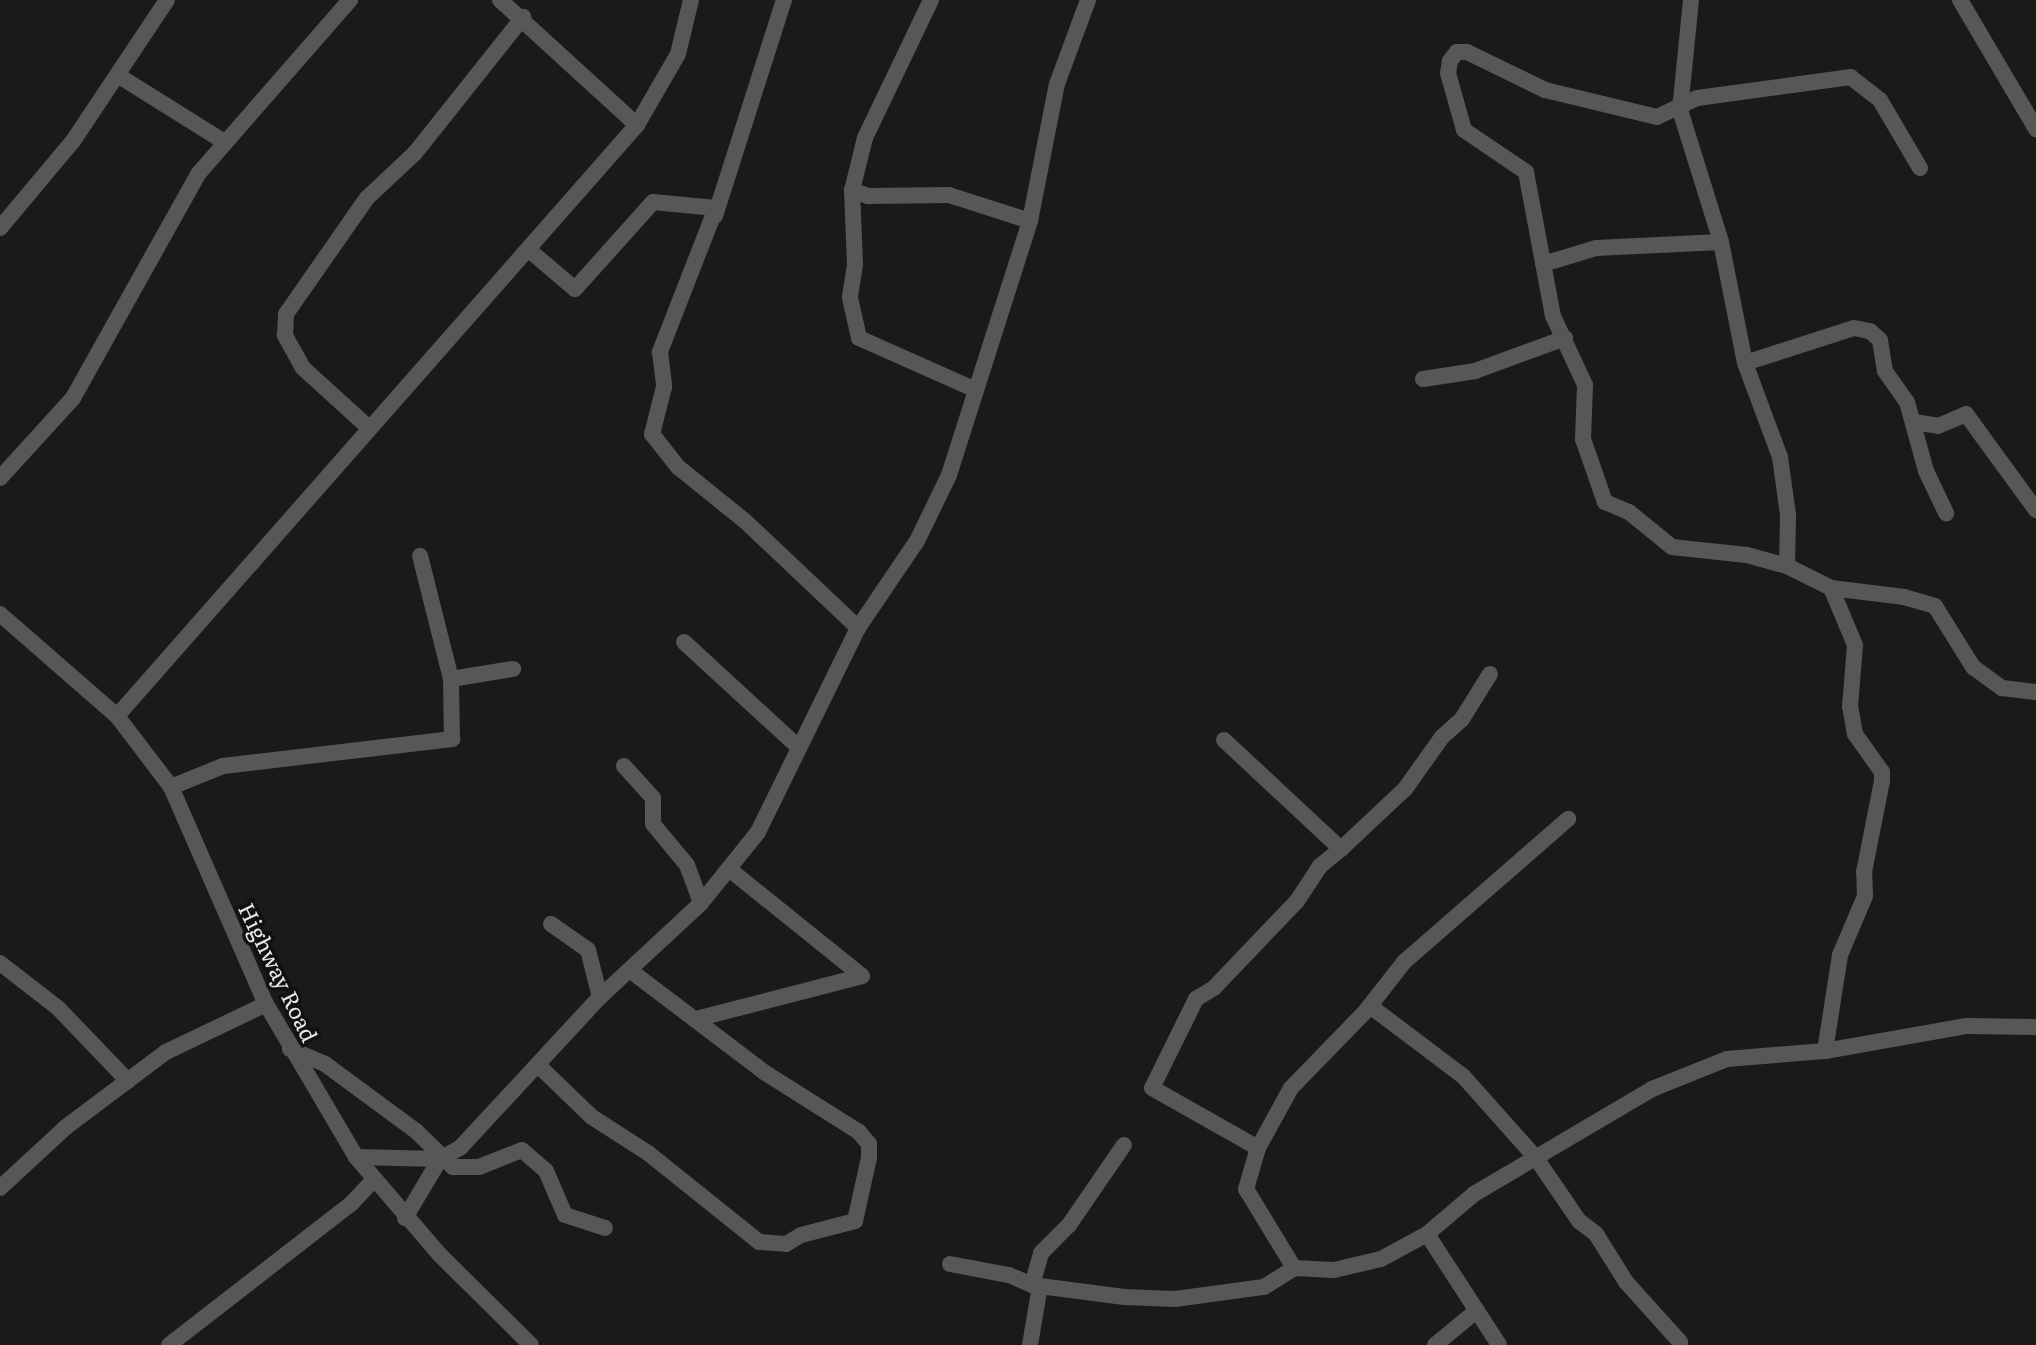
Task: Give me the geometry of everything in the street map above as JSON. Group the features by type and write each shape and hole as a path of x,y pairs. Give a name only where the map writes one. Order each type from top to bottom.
{"street":[{"path":"0,228 73,141 167,0"},
{"path":"0,478 73,398 199,173 223,141 350,0"},
{"path":"500,0 523,17 543,43 637,125"},
{"path":"117,716 637,125 678,54 691,0"},
{"path":"661,364 708,245 784,0"},
{"path":"931,0 865,138 852,190 855,265 850,298 859,338 976,390"},
{"path":"405,1218 440,1159 460,1148 540,1067 600,997 701,903 758,832 858,628 917,541 949,475 1030,221 1057,84 1088,0"},
{"path":"1691,0 1680,110 1721,242 1745,363 1780,457 1788,515 1787,566"},
{"path":"1960,0 2036,129"},
{"path":"369,428 303,368 285,335 286,314 367,198 415,153 523,17"},
{"path":"1920,168 1880,100 1851,77 1697,98 1680,110 1657,117 1624,113 1545,90 1475,55 1457,52 1448,73 1464,130 1526,172 1553,316 1585,385 1583,439 1605,502 1629,512 1672,547 1747,555 1787,566 1831,588 1904,597 1935,606 1973,667 2002,688 2036,692"},
{"path":"119,76 223,141"},
{"path":"852,190 868,196 949,195 1030,221"},
{"path":"529,250 575,289 653,202 716,208 660,352 664,387 652,434 663,453 745,521 858,628"},
{"path":"1543,264 1596,248 1721,242"},
{"path":"1745,363 1854,328 1870,331 1880,340 1885,371 1907,402 1926,471 1946,513"},
{"path":"1423,379 1475,371 1565,338"},
{"path":"1914,422 1938,426 1966,414 2036,510"},
{"path":"171,787 223,766 447,741 454,734 451,679 420,556"},
{"path":"1825,1051 1840,955 1865,896 1864,872 1882,772 1855,734 1850,707 1855,645 1831,588"},
{"name":"Highway Road","path":"0,614 117,716 171,787 266,1004 356,1157 405,1218 531,1345"},
{"path":"684,642 798,747"},
{"path":"451,679 513,669"},
{"path":"1258,1148 1152,1088 1196,999 1214,988 1297,901 1320,866 1405,789 1442,737 1462,719 1490,674"},
{"path":"1224,740 1341,849"},
{"path":"624,766 653,798 653,824 687,865 701,903"},
{"path":"1294,1268 1246,1189 1258,1148 1291,1088 1370,1006 1404,962 1568,819"},
{"path":"696,1019 862,976 825,941 729,869"},
{"path":"551,924 588,950 600,997"},
{"path":"0,963 58,1008 128,1081"},
{"path":"540,1067 592,1117 648,1153 759,1242 786,1244 801,1235 850,1226 857,1215 869,1144 631,971"},
{"path":"0,1188 66,1127 166,1052 266,1004"},
{"path":"1370,1006 1463,1076 1536,1158 1579,1221 1596,1234 1626,1282 1680,1342"},
{"path":"950,1264 1009,1275 1036,1286 1175,1299 1264,1287 1294,1268 1334,1270 1381,1259 1427,1234 1474,1194 1652,1089 1727,1059 1825,1051 1967,1026 2036,1027"},
{"path":"290,1049 325,1064 416,1131 440,1159"},
{"path":"1030,1345 1041,1253 1069,1225 1124,1145"},
{"path":"356,1157 440,1159 468,1169 522,1150 546,1171 565,1215 605,1228"},
{"path":"169,1345 328,1222 373,1180"},
{"path":"1427,1234 1499,1345"},
{"path":"1435,1345 1475,1312"}]}
